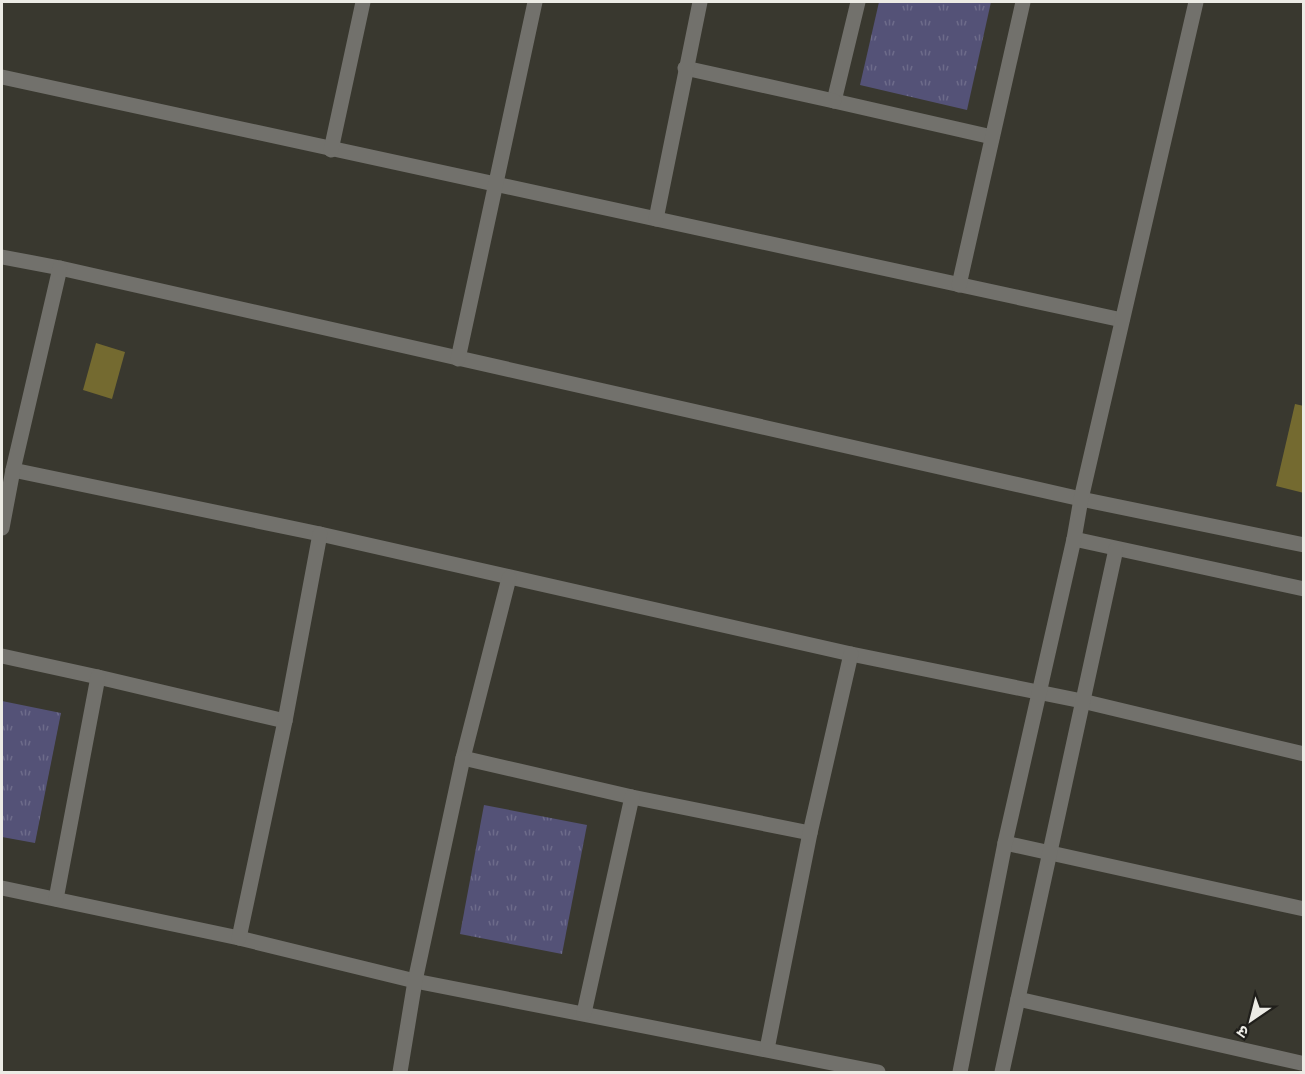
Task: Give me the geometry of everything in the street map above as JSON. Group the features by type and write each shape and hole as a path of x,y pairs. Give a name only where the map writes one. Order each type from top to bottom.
{"street":[{"path":"332,150 363,2"},
{"path":"458,359 535,2"},
{"path":"656,219 700,2"},
{"path":"834,101 858,2"},
{"path":"959,285 1023,2"},
{"path":"960,1072 1005,843 1081,499 1196,2"},
{"path":"685,68 992,137"},
{"path":"2,77 1122,320"},
{"path":"2,257 60,268 1081,499 1304,544"},
{"path":"2,528 13,470 60,268"},
{"path":"13,470 320,534 851,654 1082,701 1304,754"},
{"path":"239,938 285,722 320,534"},
{"path":"1074,539 1304,589"},
{"path":"1002,1072 1116,549"},
{"path":"400,1072 416,981 463,758 509,578"},
{"path":"767,1049 810,833 851,654"},
{"path":"2,656 285,722"},
{"path":"56,899 98,677"},
{"path":"463,758 632,797 810,833"},
{"path":"584,1013 632,797"},
{"path":"1005,843 1050,855 1304,909"},
{"path":"2,888 239,938 416,981 878,1072"},
{"path":"1018,999 1301,1062"}],"green space":[{"path":"879,2 991,2 967,110 860,85"},
{"path":"2,701 61,713 35,843 2,837"},
{"path":"484,805 587,825 562,954 460,934"}],"building":[{"path":"96,343 125,352 112,399 83,390"},
{"path":"1295,404 1304,406 1304,493 1276,486"}]}
